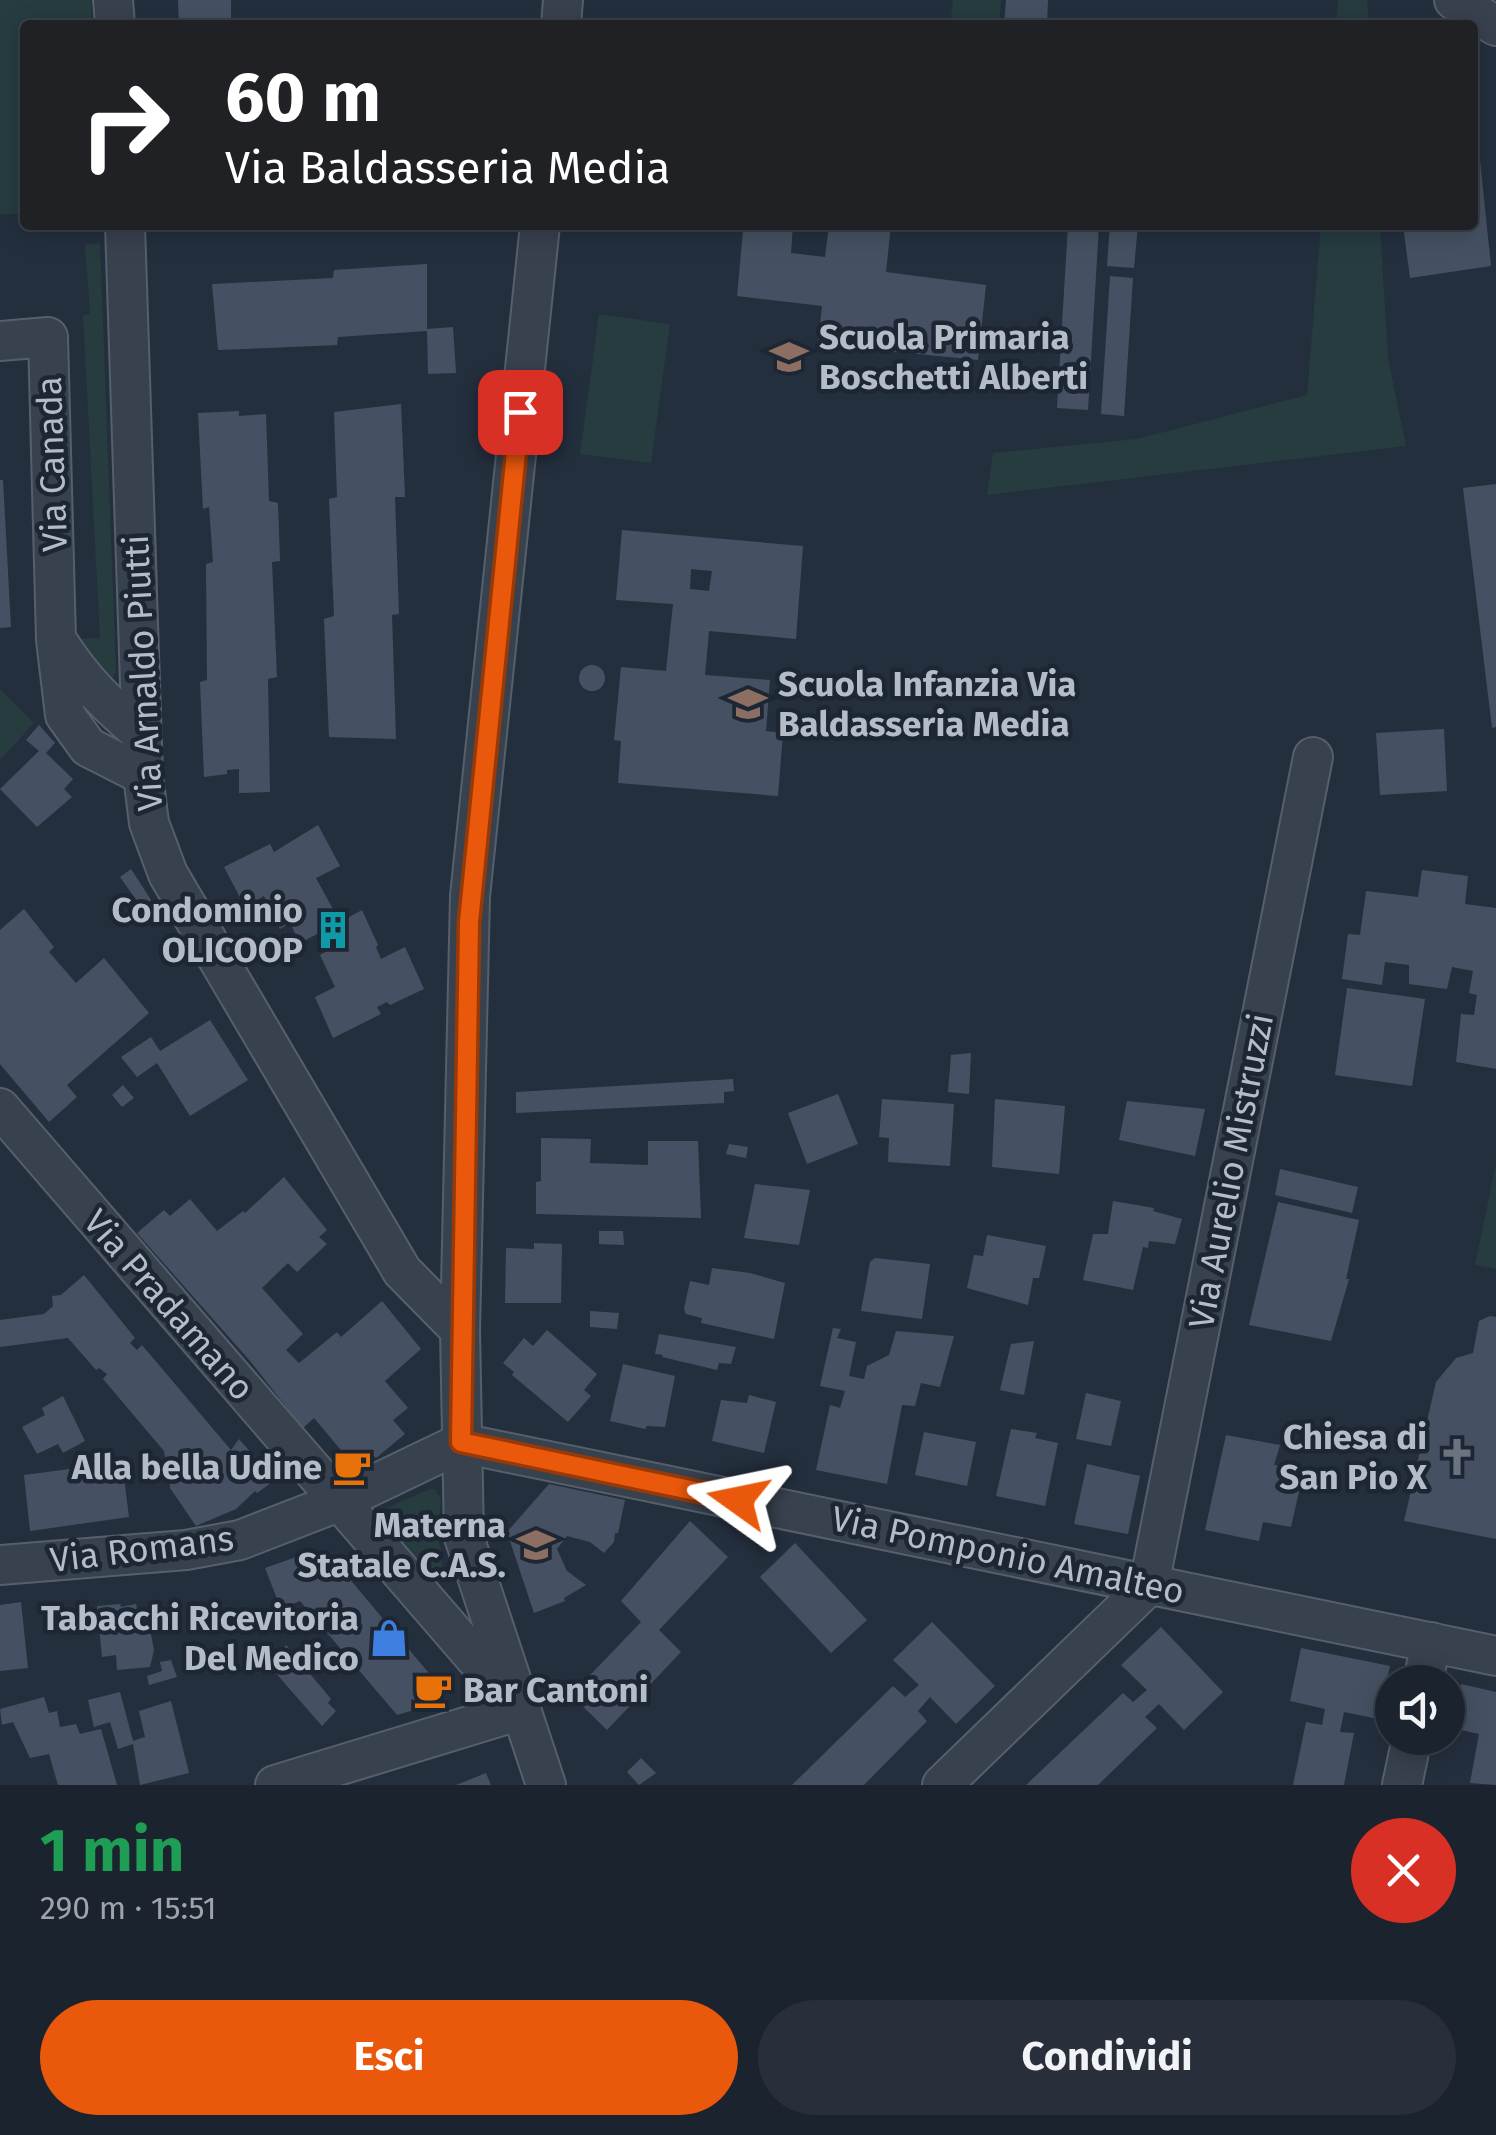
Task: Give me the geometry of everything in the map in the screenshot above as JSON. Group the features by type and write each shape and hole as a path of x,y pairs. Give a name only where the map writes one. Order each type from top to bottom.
{"street":[{"path":"1454,0 1496,26"},
{"name":"Via Arnaldo Piutti","path":"125,230 143,775 148,823 168,874 402,1271 460,1330"},
{"path":"539,230 470,896 460,1330 464,1537 546,1785"},
{"name":"Via Canada","path":"0,340 48,338 56,640 65,714 88,748 143,775"},
{"path":"56,640 103,701 142,734"},
{"name":"Via Aurelio Mistruzzi","path":"1150,1584 1312,757"},
{"name":"Via Pradamano","path":"0,1108 521,1710"},
{"name":"Via Pomponio Amalteo","path":"461,1442 1496,1656"},
{"name":"Via Romans","path":"0,1565 204,1547 240,1540 338,1502 461,1442"},
{"path":"942,1785 1150,1584"},
{"path":"1427,1665 1432,1642"},
{"path":"275,1785 521,1710"},
{"path":"1402,1785 1408,1755"}],"green space":[{"path":"0,0 91,0 92,20 20,20 20,214 0,214"},
{"path":"953,0 1001,0 999,20 951,20"},
{"path":"1338,0 1367,0 1369,20 1336,20"},
{"path":"1321,230 1380,230 1388,358 1406,446 987,495 993,453 1137,439 1307,395"},
{"path":"100,243 116,671 111,681 74,639 100,638 83,316 90,314 85,244"},
{"path":"599,314 670,324 651,463 580,454"},
{"path":"0,689 34,723 0,760"},
{"path":"1496,1164 1496,1269 1475,1265"},
{"path":"435,1489 441,1500 438,1532 443,1570 429,1573 388,1530 384,1516 391,1506"}],"building":[{"path":"178,0 231,0 231,20 179,20"},
{"path":"1006,0 1048,0 1047,20 1004,20"},
{"path":"1478,141 1491,266 1410,278 1404,230 1478,230"},
{"path":"738,230 793,230 791,253 825,257 828,230 890,230 886,272 986,285 978,360 818,344 822,306 737,296 743,231"},
{"path":"1068,230 1099,230 1088,410 1057,408"},
{"path":"1110,230 1138,230 1134,268 1107,266"},
{"path":"427,264 427,329 453,327 456,373 428,374 427,331 338,337 337,345 218,350 212,284 333,278 334,270"},
{"path":"1110,276 1133,278 1124,416 1101,414"},
{"path":"401,404 405,497 395,497 399,614 392,615 396,739 329,737 324,619 334,616 329,499 337,497 334,412"},
{"path":"239,411 239,416 266,414 269,501 278,503 280,561 272,562 277,677 268,679 270,792 239,793 239,769 204,777 200,682 207,680 206,564 213,562 209,507 203,509 198,413"},
{"path":"0,480 11,627 0,628"},
{"path":"1496,484 1496,727 1492,728 1463,488"},
{"path":"622,530 803,546 796,639 709,631 705,675 770,680 766,731 783,733 778,796 618,783 621,741 614,740 621,667 666,671 673,604 616,600","holes":["691,569 712,571 709,591 690,589"]},
{"path":"592,665 601,669 605,678 601,687 592,691 583,687 579,678 583,669"},
{"path":"39,725 55,743 46,753 73,779 64,789 72,797 37,827 0,789 39,751 26,740"},
{"path":"1444,729 1447,791 1380,795 1376,733"},
{"name":"Condominio OLICOOP","path":"318,825 340,866 316,878 340,922 362,910 381,959 405,947 424,989 377,1007 381,1014 333,1038 315,997 335,987 320,955 329,950 321,932 300,943 290,923 280,929 264,896 245,907 224,867 270,844 274,852"},
{"path":"131,869 155,906 144,911 120,877"},
{"path":"1422,870 1468,876 1465,904 1496,908 1496,1069 1456,1062 1461,1014 1474,1015 1477,995 1469,993 1473,971 1452,967 1447,989 1409,984 1409,965 1385,962 1382,985 1342,979 1348,934 1360,935 1366,891 1418,897"},
{"path":"24,909 54,947 49,952 76,983 104,958 149,1013 67,1085 77,1097 49,1122 0,1064 0,930"},
{"path":"1347,988 1425,999 1412,1086 1335,1075"},
{"path":"210,1020 248,1080 190,1116 157,1063 137,1077 121,1057 151,1037 160,1051"},
{"path":"971,1053 969,1094 948,1092 951,1055"},
{"path":"733,1079 734,1091 724,1092 724,1103 516,1113 516,1092"},
{"path":"123,1085 134,1098 122,1107 112,1095"},
{"path":"838,1094 858,1144 807,1164 788,1113"},
{"path":"882,1099 954,1104 950,1166 888,1162 889,1138 879,1137"},
{"path":"995,1099 1065,1106 1059,1174 992,1167"},
{"path":"1127,1101 1205,1109 1195,1156 1119,1140"},
{"path":"541,1138 591,1139 590,1163 648,1165 648,1141 698,1141 701,1218 536,1214"},
{"path":"729,1144 748,1147 746,1158 726,1154"},
{"path":"1280,1169 1358,1187 1352,1213 1275,1195"},
{"path":"284,1177 327,1230 319,1237 327,1244 297,1272 288,1263 262,1288 303,1334 286,1350 299,1363 337,1332 341,1337 382,1301 421,1349 385,1381 408,1408 393,1420 405,1434 376,1458 371,1454 356,1468 314,1418 303,1428 250,1361 137,1233 164,1210 170,1216 190,1199 217,1231 245,1213"},
{"path":"755,1184 810,1190 799,1245 744,1238"},
{"path":"1113,1201 1154,1208 1153,1211 1182,1219 1175,1244 1149,1241 1148,1248 1143,1247 1133,1290 1083,1280 1093,1234 1108,1234"},
{"path":"1278,1202 1359,1220 1349,1279 1331,1341 1249,1325"},
{"path":"599,1231 623,1231 624,1245 599,1244"},
{"path":"987,1235 1046,1246 1039,1278 1033,1278 1028,1305 967,1288 974,1255 983,1256"},
{"path":"534,1243 562,1244 561,1303 505,1303 506,1248 534,1249"},
{"path":"875,1258 930,1264 922,1319 861,1311 870,1262"},
{"path":"712,1268 785,1283 774,1339 701,1323 702,1318 686,1314 690,1281 709,1285"},
{"path":"84,1275 135,1338 130,1343 137,1350 142,1345 231,1450 239,1439 275,1480 255,1491 236,1509 196,1526 170,1488 172,1470 166,1464 164,1451 103,1379 107,1374 96,1370 68,1338 0,1347 0,1320 44,1314 53,1306 52,1296 61,1295"},
{"path":"590,1311 619,1313 617,1329 590,1327"},
{"name":"Chiesa di San Pio X","path":"1496,1317 1496,1539 1404,1521 1436,1382 1456,1358 1473,1353 1479,1321"},
{"path":"833,1328 841,1329 837,1338 856,1342 849,1376 864,1379 867,1366 889,1355 896,1331 954,1336 940,1387 921,1383 915,1406 902,1405 887,1484 816,1470 830,1405 840,1408 845,1391 820,1386"},
{"path":"547,1330 597,1374 584,1390 591,1396 568,1422 503,1363 524,1338 533,1346"},
{"path":"659,1334 736,1347 731,1364 719,1363 717,1370 655,1354"},
{"path":"1034,1341 1024,1395 1000,1390 1011,1344"},
{"path":"623,1364 675,1376 665,1427 645,1429 610,1421"},
{"path":"1086,1393 1121,1401 1111,1446 1076,1439"},
{"path":"749,1395 776,1402 764,1453 712,1441 721,1400 747,1403"},
{"path":"63,1396 85,1441 63,1453 58,1444 37,1454 22,1427 45,1415 42,1408"},
{"path":"1011,1429 1037,1433 1035,1438 1058,1443 1045,1506 996,1496"},
{"path":"924,1432 976,1442 967,1486 915,1475"},
{"path":"1226,1435 1280,1445 1274,1465 1304,1470 1291,1527 1263,1522 1259,1541 1205,1530"},
{"path":"122,1462 129,1517 30,1531 24,1475"},
{"path":"1087,1464 1140,1476 1128,1534 1074,1524"},
{"name":"Materna Statale C.A.S.","path":"549,1484 625,1500 618,1533 604,1553 590,1542 567,1536 557,1549 567,1571 586,1585 565,1601 534,1613 507,1532"},
{"path":"690,1521 728,1557 659,1630 681,1652 607,1730 571,1695 641,1622 621,1601"},
{"path":"795,1543 867,1620 831,1653 760,1577"},
{"path":"316,1550 331,1557 444,1691 425,1707 397,1715 300,1601 281,1609 265,1568"},
{"path":"21,1602 28,1668 0,1671 0,1605"},
{"path":"121,1604 120,1607 136,1604 138,1614 147,1614 154,1650 150,1667 117,1670 116,1655 102,1657 97,1606"},
{"path":"932,1622 995,1686 956,1724 930,1697 918,1711 927,1721 864,1785 792,1785 893,1686 905,1697 919,1685 893,1660"},
{"path":"1161,1627 1223,1692 1184,1730 1159,1704 1145,1717 1157,1728 1098,1785 1026,1785 1123,1693 1133,1702 1147,1690 1121,1665"},
{"path":"286,1645 331,1699 328,1703 336,1711 322,1726 267,1663"},
{"path":"1301,1648 1385,1665 1375,1665 1375,1718 1344,1712 1340,1732 1354,1733 1344,1785 1293,1785 1306,1722 1322,1725 1325,1709 1290,1701"},
{"path":"171,1660 177,1677 149,1685 147,1676 162,1671 160,1662"},
{"path":"1465,1685 1496,1692 1496,1785 1470,1783 1479,1734 1465,1731"},
{"path":"120,1692 133,1741 145,1737 139,1711 171,1701 189,1773 140,1785 133,1744 118,1749 110,1722 94,1727 88,1700"},
{"path":"44,1697 49,1713 57,1711 60,1727 76,1724 80,1734 101,1729 117,1785 58,1785 49,1754 30,1758 13,1722 2,1725 0,1709"},
{"path":"641,1758 656,1773 639,1785 627,1772"},
{"path":"486,1773 491,1785 456,1785"}],"place":[{"name":"Scuola Primaria Boschetti Alberti","path":"789,357"},
{"name":"Scuola Infanzia Via Baldasseria Media","path":"748,704"},
{"name":"Condominio OLICOOP","path":"333,930"},
{"name":"Chiesa di San Pio X","path":"1457,1457"},
{"name":"Alla bella Udine","path":"352,1467"},
{"name":"Materna Statale C.A.S.","path":"536,1545"},
{"name":"Tabacchi Ricevitoria Del Medico","path":"389,1638"},
{"name":"Bar Cantoni","path":"433,1690"}],"route":[{"path":"520,412 470,896 461,1442 738,1500"}]}
